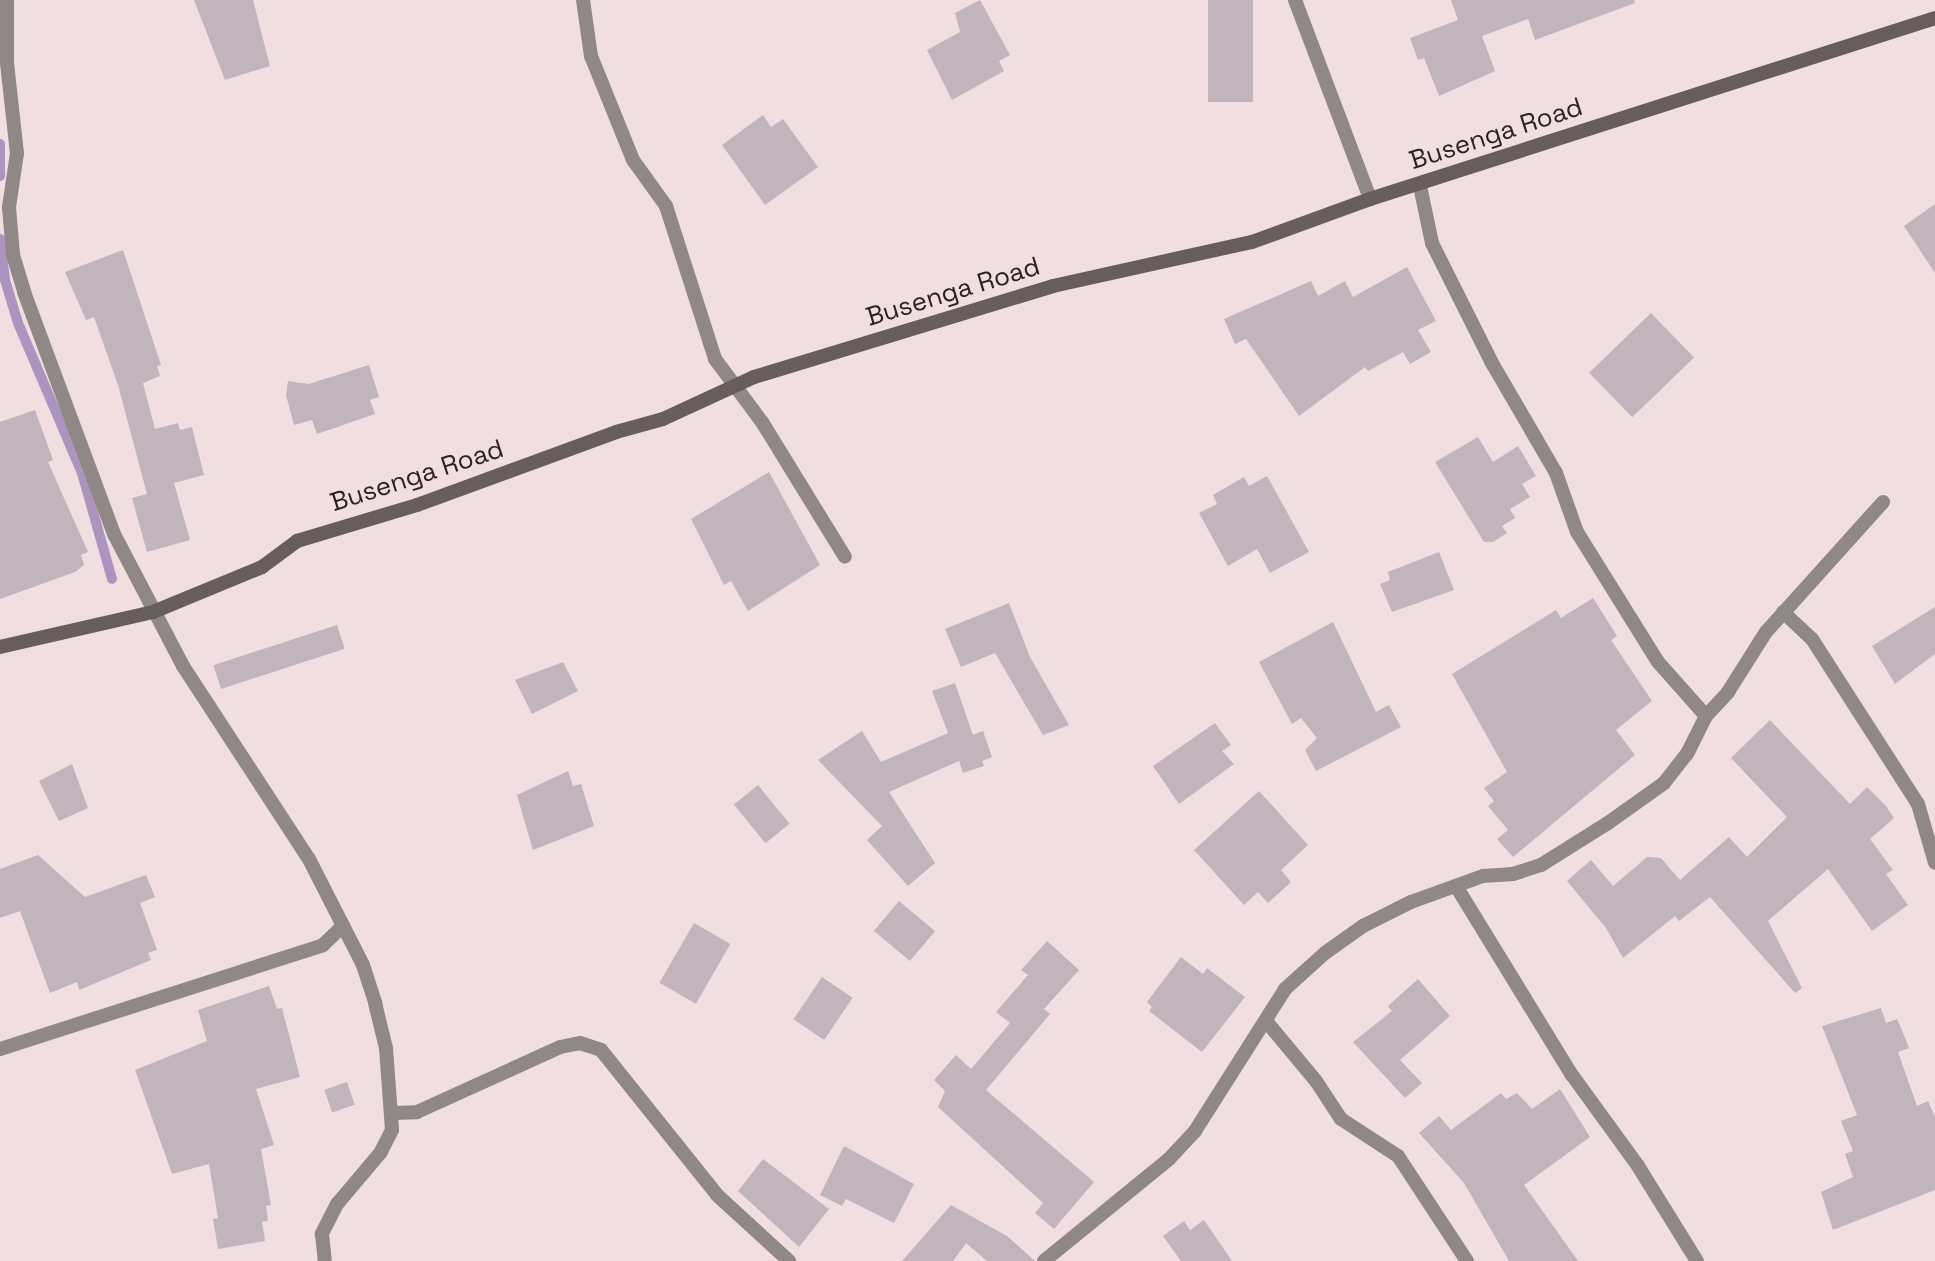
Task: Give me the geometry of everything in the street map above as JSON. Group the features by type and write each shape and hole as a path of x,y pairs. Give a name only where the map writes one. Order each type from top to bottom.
{"street":[{"path":"7,0 7,64 17,153 9,207 13,255 114,534 153,612 233,747 309,859 343,926 375,1003 394,1114 392,1130 381,1152 337,1204 322,1234 325,1261"},
{"path":"583,0 591,56 620,133 666,206 715,359 737,387 845,557"},
{"path":"1295,0 1370,199"},
{"name":"Busenga Road","path":"0,647 153,612 262,567 297,541 417,505 616,432 663,419 754,377 1054,286 1252,242 1370,199 1420,186 1935,18"},
{"path":"1420,186 1432,243 1492,363 1556,474 1577,532 1658,662 1706,716"},
{"path":"1044,1261 1177,1149 1219,1098 1285,989 1335,946 1387,914 1456,886 1541,865 1608,823 1664,783 1687,754 1706,716 1783,612 1883,502"},
{"path":"1783,612 1812,639 1918,804 1935,863"},
{"path":"1456,886 1572,1074 1638,1166 1697,1261"},
{"path":"0,1049 323,945 343,926"},
{"path":"1266,1021 1316,1081 1341,1119 1398,1156 1467,1261"},
{"path":"394,1114 417,1112 560,1047 580,1043 601,1051 717,1195 789,1261"}],"building":[{"path":"194,0 253,0 270,66 225,80"},
{"path":"980,0 1010,55 999,61 1004,71 952,100 927,50 960,32 955,13"},
{"path":"1208,0 1253,0 1253,102 1208,102"},
{"path":"1451,0 1634,0 1635,3 1535,40 1528,19 1482,36 1495,71 1439,96 1424,58 1418,60 1410,38 1458,20"},
{"path":"763,115 771,127 783,119 818,167 765,205 722,145"},
{"path":"1935,204 1935,273 1904,226"},
{"path":"123,250 161,365 157,366 160,376 143,383 155,429 178,423 180,430 192,427 204,475 174,483 190,540 147,552 132,498 147,494 118,385 94,317 86,320 65,272"},
{"path":"1407,267 1436,321 1418,330 1431,352 1410,364 1403,352 1368,371 1365,367 1299,416 1246,339 1235,344 1224,319 1311,281 1318,296 1345,281 1353,297"},
{"path":"1651,313 1694,358 1632,417 1589,373"},
{"path":"369,365 379,397 370,400 375,414 317,434 312,420 294,425 286,395 288,381 309,384"},
{"path":"35,410 53,460 48,462 88,552 81,555 84,565 75,572 0,599 0,422"},
{"path":"1478,437 1493,462 1518,446 1536,476 1522,484 1530,497 1510,509 1515,518 1502,526 1507,533 1493,542 1484,542 1435,462"},
{"path":"769,472 820,565 748,611 731,581 724,585 691,519"},
{"path":"1267,476 1309,552 1270,573 1257,549 1228,566 1199,513 1217,504 1213,495 1244,477 1249,486"},
{"path":"1439,552 1454,590 1392,612 1380,584 1390,580 1388,572"},
{"path":"1593,598 1617,636 1611,640 1652,701 1616,730 1635,755 1513,857 1497,839 1508,830 1488,806 1494,801 1484,788 1507,772 1452,674 1556,610 1561,618"},
{"path":"1009,603 1030,657 1069,725 1043,735 995,653 961,667 945,629"},
{"path":"1935,607 1935,654 1895,684 1872,646"},
{"path":"1333,622 1376,712 1389,705 1401,727 1316,771 1305,750 1317,738 1301,718 1292,724 1259,662"},
{"path":"337,625 345,649 221,689 213,665"},
{"path":"563,662 578,691 532,714 515,680"},
{"path":"955,683 973,735 983,731 992,757 982,761 984,766 963,773 959,761 889,792 935,863 908,886 867,840 882,826 818,760 862,731 881,762 948,733 932,691"},
{"path":"1770,720 1850,804 1867,787 1886,806 1894,818 1870,839 1893,870 1886,874 1908,905 1872,931 1828,869 1768,921 1802,988 1795,993 1710,897 1679,921 1675,916 1623,958 1606,928 1567,881 1591,860 1613,886 1647,857 1661,858 1680,880 1729,837 1747,857 1787,817 1731,758"},
{"path":"1215,723 1231,745 1222,751 1234,764 1179,804 1153,766"},
{"path":"72,764 88,808 59,821 39,781"},
{"path":"568,771 573,786 581,784 594,826 533,850 517,795"},
{"path":"758,785 789,824 765,843 734,805"},
{"path":"1259,791 1308,845 1281,870 1291,882 1268,903 1258,892 1244,905 1194,850"},
{"path":"38,855 85,897 146,875 155,897 140,903 157,950 148,953 151,960 79,990 77,982 50,993 20,911 0,918 0,869"},
{"path":"899,901 935,931 910,961 874,931"},
{"path":"694,923 730,944 696,1004 660,983"},
{"path":"1047,941 1079,970 1044,1009 1050,1014 986,1090 1094,1182 1054,1229 1035,1213 1043,1203 938,1107 945,1091 934,1080 956,1055 971,1069 1010,1023 996,1012 1028,975 1021,970"},
{"path":"1181,957 1203,974 1207,968 1245,997 1202,1052 1149,1011 1152,1007 1147,1002"},
{"path":"822,977 853,998 824,1040 793,1019"},
{"path":"1418,979 1450,1016 1400,1060 1422,1083 1405,1098 1353,1042 1392,1011 1388,1006"},
{"path":"269,986 277,1009 282,1008 300,1077 256,1089 274,1145 261,1149 271,1205 266,1206 268,1221 262,1222 265,1241 218,1249 213,1219 218,1218 209,1164 172,1174 135,1070 207,1041 198,1010"},
{"path":"1881,1008 1886,1023 1897,1019 1909,1048 1898,1052 1917,1106 1928,1101 1935,1117 1935,1190 1833,1230 1821,1192 1853,1177 1845,1154 1853,1151 1841,1121 1857,1115 1822,1026"},
{"path":"347,1082 355,1105 332,1113 324,1090"},
{"path":"1560,1089 1590,1137 1524,1185 1578,1261 1509,1261 1464,1183 1419,1133 1439,1116 1451,1130 1501,1093 1506,1099 1517,1093 1532,1109"},
{"path":"844,1146 914,1184 894,1223 846,1199 842,1206 820,1195"},
{"path":"763,1159 829,1209 799,1247 738,1191"},
{"path":"951,1205 1007,1236 1035,1261 987,1261 966,1243 953,1261 902,1261"},
{"path":"1204,1220 1232,1261 1181,1261 1163,1236 1184,1221 1190,1230"}],"waterway":[{"path":"0,144 0,176"},
{"path":"0,239 5,280 18,323 82,473 112,579"}]}
